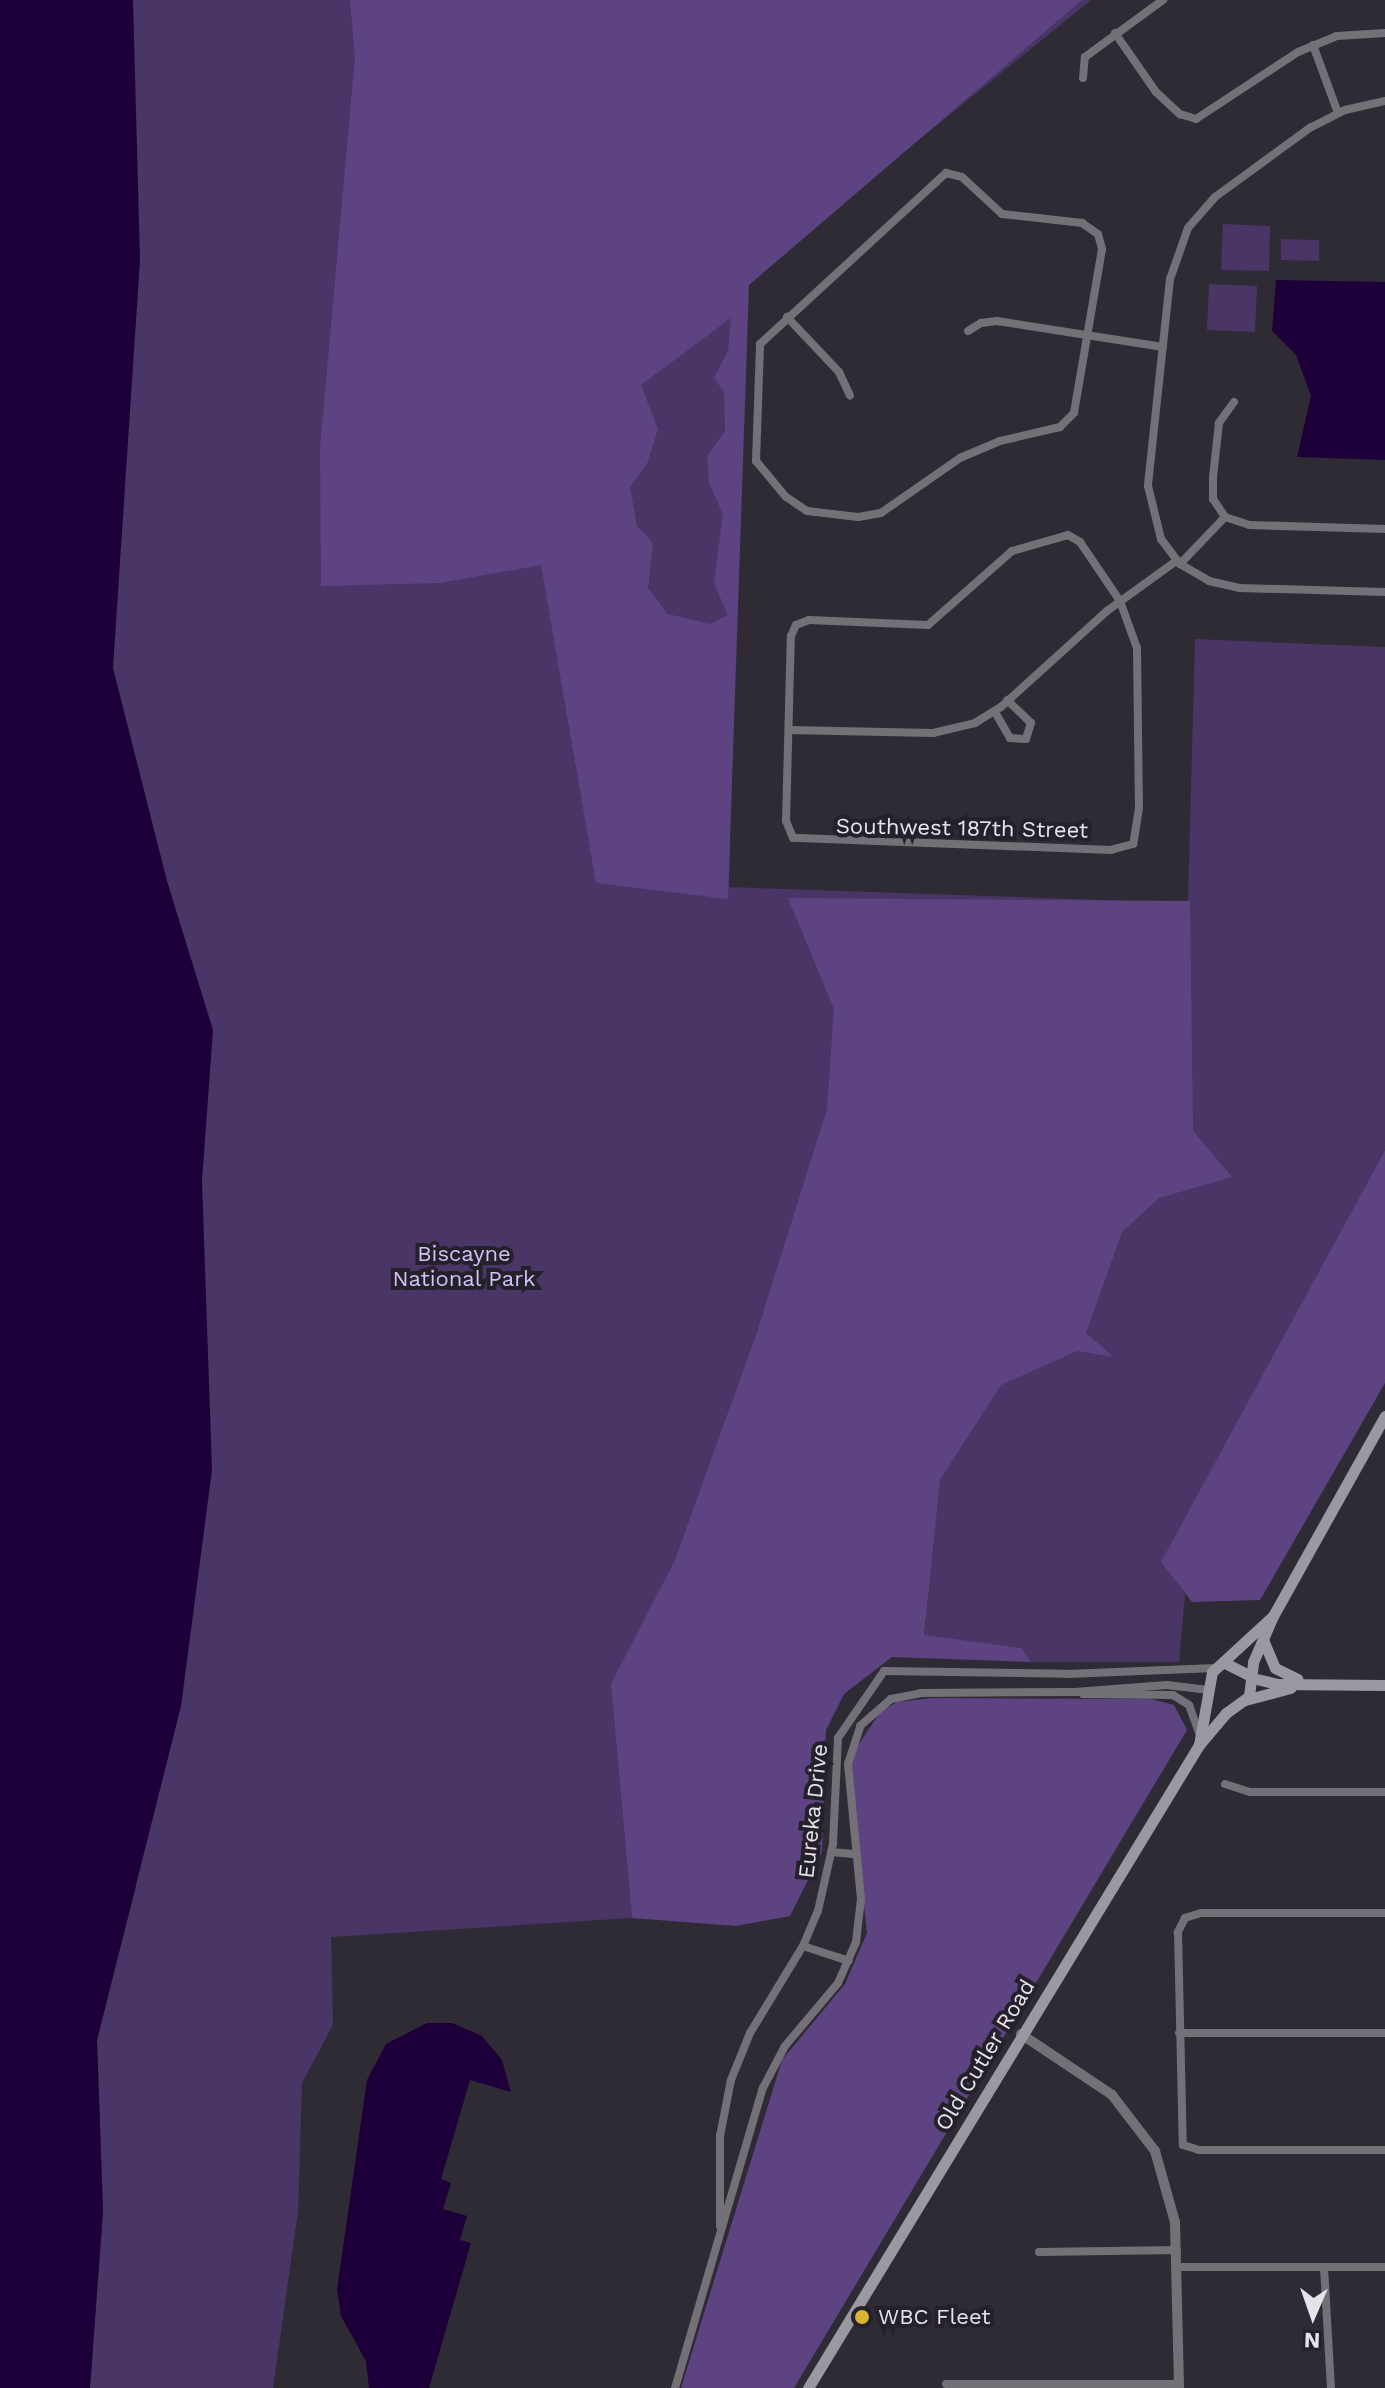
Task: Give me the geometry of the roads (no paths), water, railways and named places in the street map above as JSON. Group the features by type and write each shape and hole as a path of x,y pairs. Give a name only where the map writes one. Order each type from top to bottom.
{"main road":[{"path":"1242,1702 1273,1616 1385,1416"},
{"path":"1273,1616 1220,1666 1252,1677 1305,1685 1385,1685"},
{"path":"1264,1642 1275,1668 1305,1685"},
{"name":"Old Cutler Road","path":"1199,1739 1210,1691 1220,1666"},
{"path":"1210,1691 1225,1703 1242,1702 1305,1685"},
{"name":"Old Cutler Road","path":"808,2388 1199,1739 1242,1702"}],"street":[{"path":"1083,78 1085,57 1163,0"},
{"path":"1115,33 1150,85 1188,118 1205,116 1313,45 1337,36 1385,33"},
{"path":"1313,45 1338,113"},
{"path":"1385,101 1338,113 1224,190 1195,219 1172,270 1148,500 1159,536 1178,562 1233,588 1385,592"},
{"path":"949,173 960,175 1002,214 1082,223 1096,231 1101,252 1084,331 1073,415 1062,426 960,458 896,505 870,517 818,514 800,508 756,461 758,349 787,317 949,173"},
{"path":"787,317 839,372 850,396"},
{"path":"968,331 987,321 1084,331 1163,347"},
{"path":"1234,402 1219,423 1213,477 1214,501 1225,517 1245,524 1385,529"},
{"path":"1120,601 1083,545 1068,535 1012,551 928,625 809,620 794,627 789,730 938,733 995,712 1120,601 1178,562 1225,517"},
{"name":"Southwest 187th Street","path":"789,730 786,821 792,836 847,843 959,842 1111,850 1132,845 1138,830 1141,678 1135,639 1120,601"},
{"path":"995,712 1010,738 1026,739 1031,723 1007,700"},
{"name":"Eureka Drive","path":"720,2231 722,2117 735,2067 758,2018 803,1946 822,1899 835,1814 839,1734 884,1671 895,1668 949,1674 1220,1666"},
{"path":"1075,1692 1167,1685 1210,1691"},
{"path":"875,1686 888,1701 932,1692 1173,1695 1189,1705 1199,1739"},
{"name":"Eureka Drive","path":"675,2388 735,2180 774,2063 833,1990 849,1961 861,1908 848,1772 853,1740 867,1718 888,1701"},
{"path":"839,1734 853,1740"},
{"path":"1225,1784 1250,1792 1385,1792"},
{"path":"835,1814 851,1815"},
{"path":"831,1852 856,1854"},
{"path":"1385,1913 1201,1913 1185,1918 1178,1932 1183,2145 1199,2150 1385,2150"},
{"path":"803,1946 849,1961"},
{"path":"1179,2033 1385,2033"},
{"path":"946,2384 1179,2386 1177,2250 1168,2187 1142,2130 1103,2088 1021,2034"},
{"path":"719,2176 735,2180"},
{"path":"1039,2252 1177,2250"},
{"path":"1177,2267 1385,2267"},
{"path":"1324,2267 1331,2388"}],"place":[{"name":"WBC Fleet","path":"862,2317"}],"park label":[{"name":"Biscayne National Park","path":"464,1266"}]}
